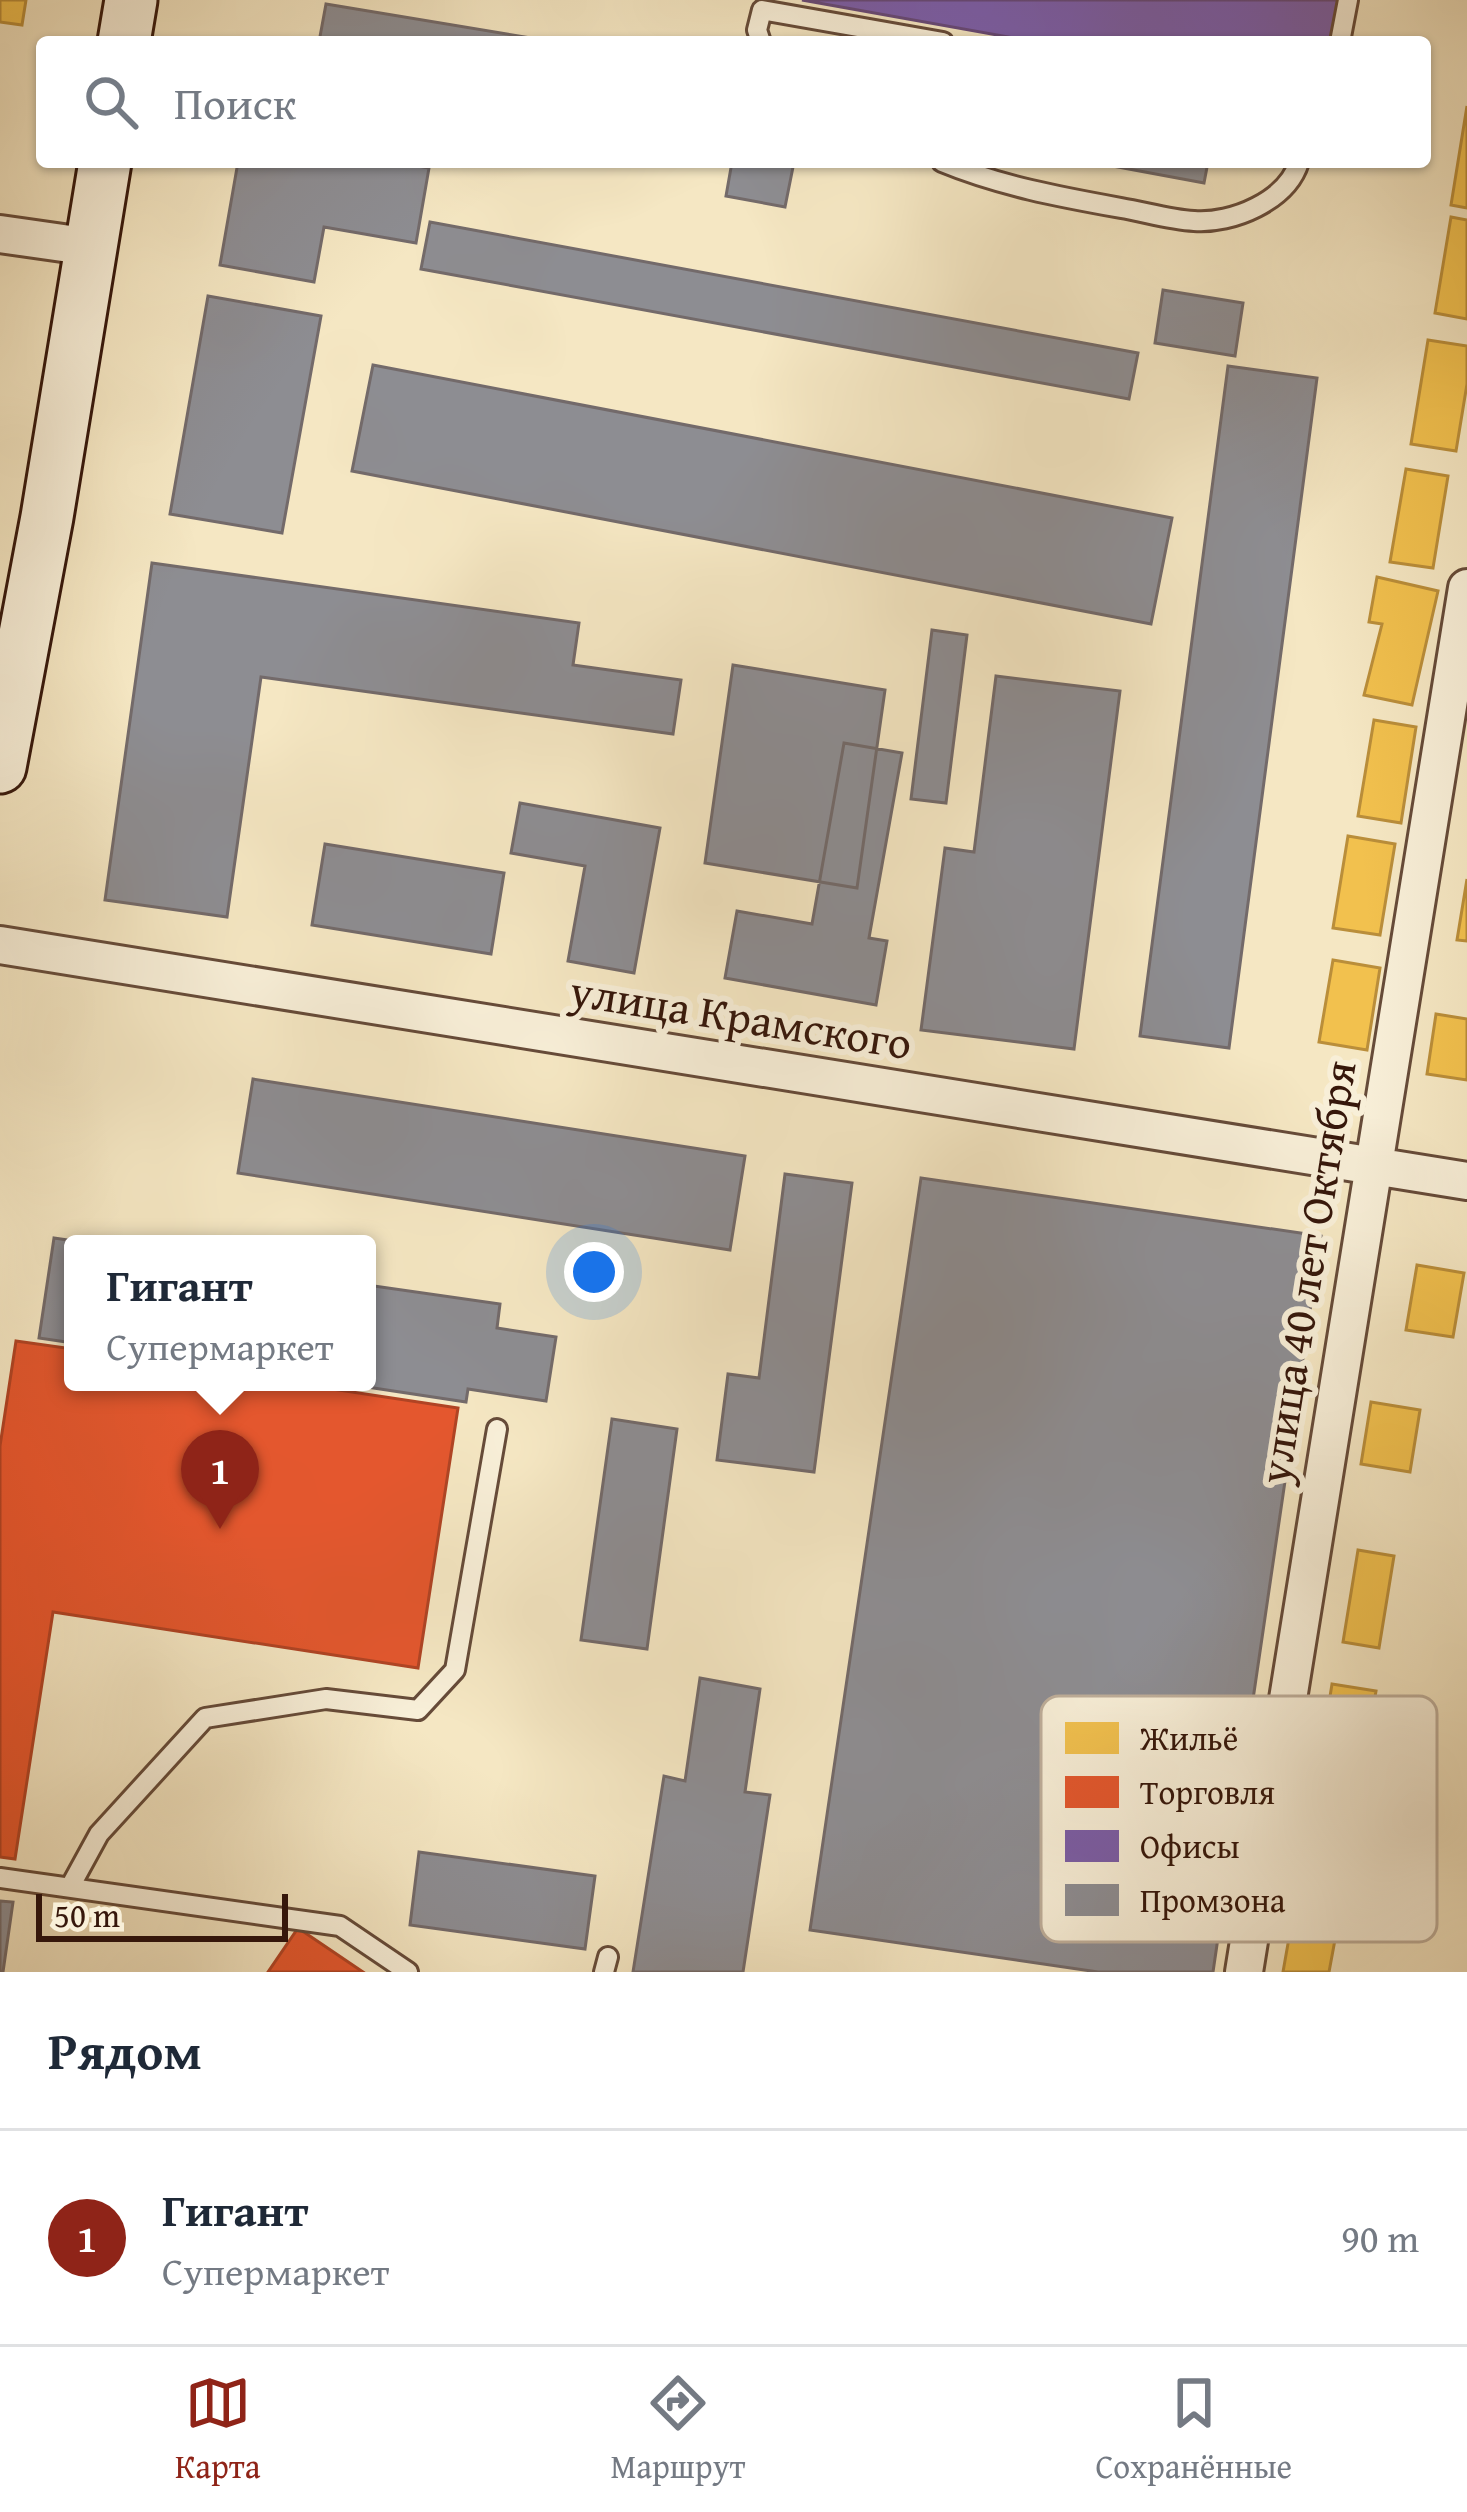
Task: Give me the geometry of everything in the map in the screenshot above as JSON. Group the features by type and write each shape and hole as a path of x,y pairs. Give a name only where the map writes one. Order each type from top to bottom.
{"street":[{"path":"125,36 131,0"},
{"path":"0,767 104,168"},
{"path":"0,234 91,248"},
{"name":"улица 40 лет Октября","path":"1287,1696 1467,588"},
{"name":"улица Крамского","path":"0,945 1467,1181"},
{"name":"улица 40 лет Октября","path":"1244,1972 1249,1942"}],"lane":[{"path":"1341,36 1348,0"},
{"path":"759,36 762,10 909,36"},
{"path":"960,168 1007,184 1196,222 1230,218 1269,202 1298,168"},
{"path":"1007,184 1010,168"},
{"path":"70,1887 99,1834 206,1718 326,1699 418,1710 455,1670 497,1429"},
{"path":"0,1878 340,1926 408,1972"}],"building: Жильё":[{"path":"0,0 26,0 22,25 0,22"},
{"path":"1467,106 1467,208 1451,205"},
{"path":"1451,217 1467,220 1467,319 1435,313"},
{"path":"1428,340 1467,346 1467,384 1456,451 1411,444"},
{"path":"1406,469 1448,476 1433,568 1390,562"},
{"path":"1377,577 1438,591 1412,705 1364,695 1382,624 1369,622"},
{"path":"1374,720 1416,727 1401,823 1358,816"},
{"path":"1348,836 1395,844 1380,935 1333,928"},
{"path":"1467,879 1467,941 1457,940"},
{"path":"1333,960 1380,968 1367,1050 1319,1042"},
{"path":"1436,1014 1467,1019 1467,1080 1427,1074"},
{"path":"1417,1265 1464,1273 1453,1337 1406,1330"},
{"path":"1371,1402 1420,1410 1410,1472 1361,1464"},
{"path":"1358,1550 1394,1556 1379,1648 1343,1642"},
{"path":"1332,1684 1376,1691 1375,1696 1330,1696"},
{"path":"1288,1942 1335,1942 1329,1972 1283,1972"}],"building: Торговля":[{"path":"16,1341 64,1348 64,1391 346,1391 458,1408 418,1668 53,1612 15,1859 0,1857 0,1446"},
{"path":"298,1928 363,1972 268,1972"}],"building: Офисы":[{"path":"802,0 1338,0 1332,36 1003,36"}],"building: Промзона":[{"path":"326,4 519,36 320,36"},
{"path":"237,168 429,168 416,243 324,227 314,282 220,265"},
{"path":"731,168 793,168 785,207 726,196"},
{"path":"1123,168 1207,168 1204,183"},
{"path":"430,222 1138,353 1129,399 421,269"},
{"path":"1163,290 1243,303 1235,356 1155,343"},
{"path":"208,296 321,316 282,533 170,514"},
{"path":"373,365 1172,518 1151,624 352,471"},
{"path":"1228,366 1317,378 1229,1048 1140,1036"},
{"path":"152,563 579,623 573,665 681,680 673,734 261,677 227,917 105,900"},
{"path":"932,630 967,635 946,803 911,799"},
{"path":"733,665 885,690 857,888 705,863"},
{"path":"996,676 1120,691 1074,1049 921,1030 945,848 974,852"},
{"path":"844,743 902,753 869,938 887,941 876,1005 725,978 737,911 812,924"},
{"path":"520,803 660,828 634,973 568,961 585,866 511,853"},
{"path":"325,844 504,873 491,954 312,925"},
{"path":"253,1079 745,1156 730,1250 238,1173"},
{"path":"785,1174 852,1183 814,1472 717,1460 728,1374 759,1378"},
{"path":"921,1178 1321,1236 1254,1696 1041,1696 1041,1942 1217,1942 1213,1972 1098,1972 810,1930"},
{"path":"54,1238 64,1239 64,1342 39,1338"},
{"path":"376,1286 500,1304 497,1328 556,1337 546,1401 468,1389 466,1402 376,1388"},
{"path":"612,1419 677,1429 647,1649 581,1640"},
{"path":"700,1678 760,1689 745,1792 770,1795 743,1972 633,1972 664,1776 685,1781"},
{"path":"419,1852 595,1876 585,1949 410,1925"},
{"path":"0,1901 13,1902 3,1972 0,1972"}],"place":[{"name":"Гигант","path":"220,1529"}]}
